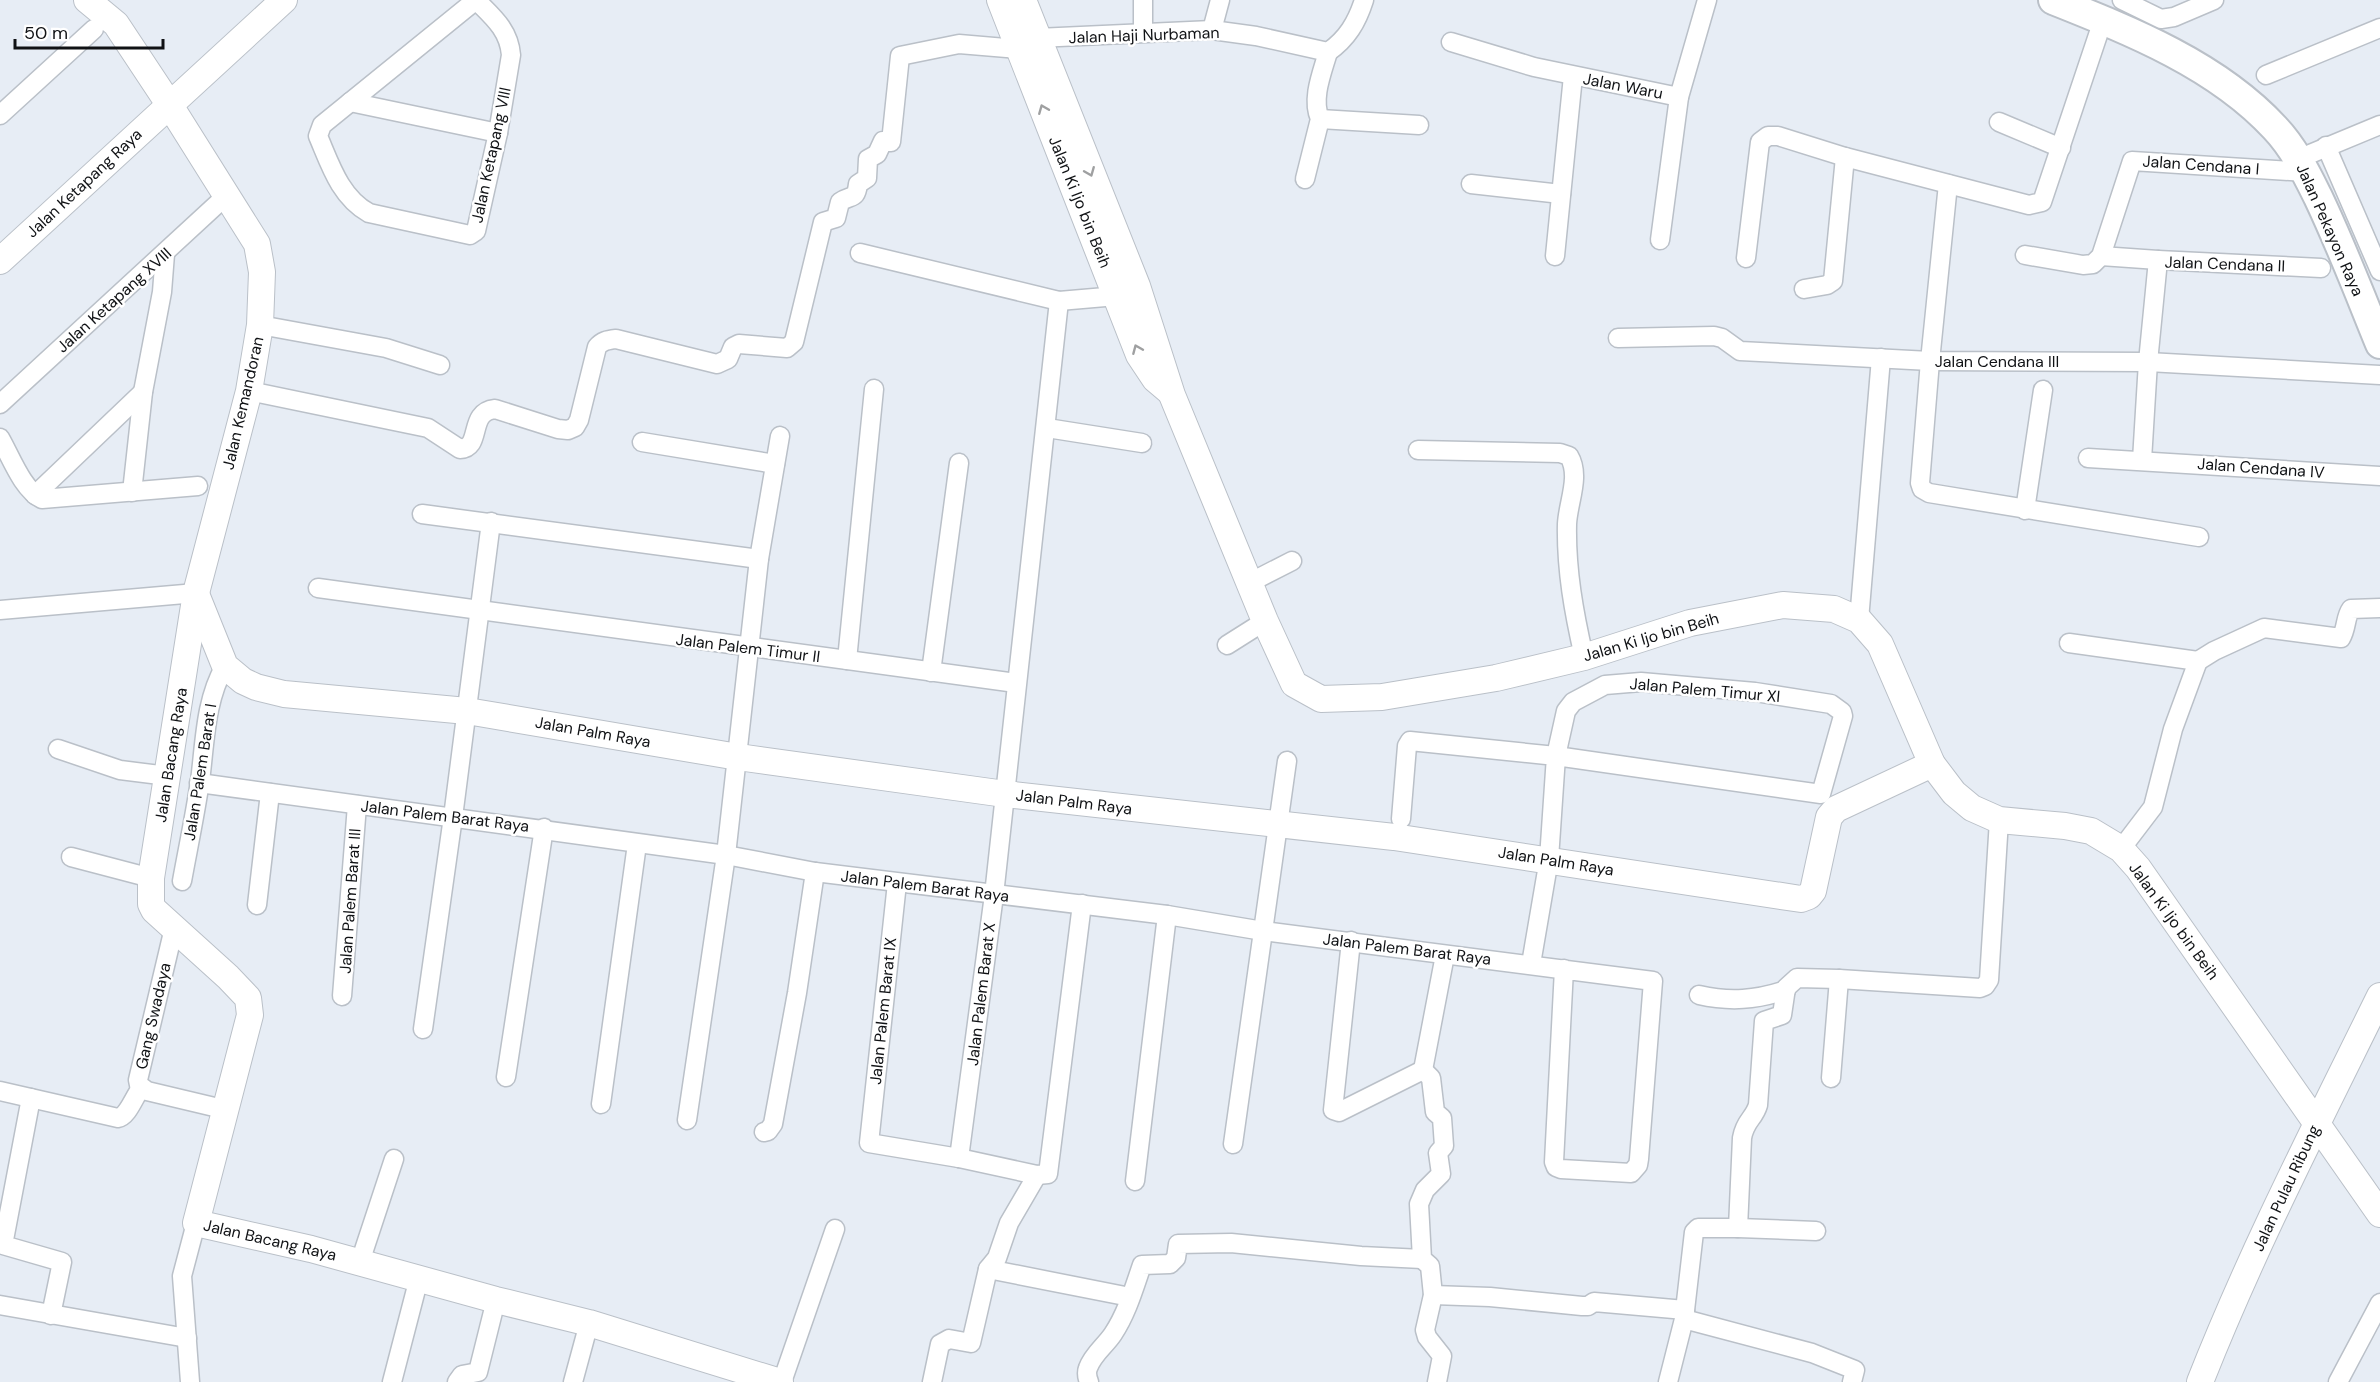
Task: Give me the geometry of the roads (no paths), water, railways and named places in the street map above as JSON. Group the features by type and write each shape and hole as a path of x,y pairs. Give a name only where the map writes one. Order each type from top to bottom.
{"main road":[{"name":"Jalan Pekayon Raya","path":"2053,0 2113,10 2243,97 2276,129 2302,165 2332,225 2380,344"}],"street":[{"name":"Jalan Kemandoran","path":"87,0 116,24 169,104 257,244 262,272 260,325 249,391 196,593 183,677"},
{"name":"Jalan Ketapang Raya","path":"0,261 284,0"},
{"name":"Jalan Ketapang VIII","path":"476,0 504,29 510,43 511,55 498,133 476,231 470,235 369,213 354,205 345,193 318,136 322,125 350,102 476,0"},
{"name":"Jalan Ki Ijo bin Beih","path":"1000,0 1028,44 1137,286 1172,395 1265,621 1294,684 1321,699 1341,700 1392,695 1496,678 1584,657 1690,623 1783,605 1834,609 1859,620 1880,644 1932,764 1954,793 1972,808 1999,820 2065,826 2091,831 2121,849 2138,868 2380,1214"},
{"name":"Jalan Ki Ijo bin Beih","path":"1023,0 1028,44 1139,355 1155,379 1172,395"},
{"path":"1143,0 1143,32"},
{"path":"1212,30 1220,0"},
{"path":"1305,179 1320,119 1316,110 1316,98 1328,52 1344,38 1357,20 1364,0"},
{"name":"Jalan Waru","path":"1555,256 1573,76 1679,97 1707,0"},
{"path":"1746,258 1760,142 1768,136 1778,136 1845,157 2029,205 2042,202 2113,10 2161,18 2174,17 2214,0"},
{"path":"2266,75 2380,28"},
{"path":"0,115 94,29"},
{"name":"Jalan Haji Nurbaman","path":"249,391 428,428 460,449 471,445 480,414 486,410 495,409 558,429 568,430 575,427 579,420 597,348 607,340 616,339 717,364 724,363 733,347 739,344 782,349 794,342 823,222 836,218 840,202 854,197 858,192 858,184 867,178 868,159 877,154 883,141 891,142 900,56 959,45 1028,44 1143,32 1212,30 1256,36 1328,52"},
{"path":"1451,42 1533,67 1573,76"},
{"path":"1660,240 1679,97"},
{"path":"350,102 498,133"},
{"path":"1320,119 1419,125"},
{"path":"1999,122 2061,148"},
{"path":"2302,165 2326,146 2380,125"},
{"path":"2326,146 2380,271"},
{"path":"1804,289 1827,285 1833,281 1845,157"},
{"name":"Jalan Cendana I","path":"2101,256 2132,161 2302,165"},
{"path":"1471,184 1561,194"},
{"path":"1948,184 1930,361 1920,483 1922,489 1929,493 2025,510 2199,537"},
{"name":"Jalan Ketapang XVIII","path":"0,404 227,195"},
{"path":"860,253 1059,301 1117,296"},
{"path":"132,492 143,392 162,292 165,254"},
{"path":"2025,255 2083,265 2093,264 2101,256 2158,260"},
{"name":"Jalan Cendana II","path":"2148,362 2158,260 2321,268"},
{"name":"Jalan Palem Barat X","path":"959,1158 994,895 1016,683 1047,428 1059,301"},
{"path":"260,325 386,348 440,365"},
{"name":"Jalan Cendana III","path":"1618,338 1714,336 1722,338 1740,351 1930,361 2148,362 2380,375"},
{"path":"1859,620 1881,358"},
{"path":"2142,460 2148,362"},
{"path":"847,660 874,389"},
{"path":"2025,510 2043,390"},
{"path":"35,495 143,392"},
{"path":"1047,428 1142,443"},
{"path":"687,1120 726,855 759,559 780,436"},
{"path":"0,438 35,495 42,499 198,486"},
{"path":"642,442 775,464"},
{"path":"1418,450 1560,453 1569,456 1573,463 1574,482 1567,522 1568,562 1572,601 1584,657"},
{"name":"Jalan Cendana IV","path":"2088,458 2380,476"},
{"path":"931,672 959,463"},
{"path":"422,514 759,559"},
{"path":"423,1029 453,817 490,522"},
{"path":"1249,583 1292,561"},
{"name":"Jalan Palem Timur II","path":"318,588 749,649 1016,683"},
{"path":"0,610 196,593 225,666"},
{"path":"2121,849 2153,807 2173,729 2198,661 2264,628 2341,638 2351,609 2380,608"},
{"path":"1227,645 1265,621"},
{"path":"2069,643 2198,661"},
{"name":"Jalan Palm Raya","path":"225,666 243,681 256,687 285,694 467,711 738,758 1005,794 1394,837 1801,899 1809,896 1813,891 1829,817 1836,809 1932,764"},
{"name":"Jalan Palem Barat I","path":"182,881 211,700 218,678 225,666"},
{"name":"Jalan Bacang Raya","path":"183,677 151,878 151,904 248,998 250,1016 196,1223 360,1262 589,1323 754,1378 781,1382"},
{"name":"Jalan Palem Timur XI","path":"1531,964 1549,859 1556,756 1566,711 1573,702 1605,686 1641,682 1755,692 1831,704 1842,712 1843,716 1821,794 1556,756"},
{"path":"1401,819 1407,746 1410,741 1556,756"},
{"path":"58,748 120,770 168,776"},
{"path":"1233,1144 1280,826 1287,761"},
{"name":"Jalan Palem Barat Raya","path":"199,783 357,806 544,828 637,844 726,855 814,872 1167,915 1263,931 1531,964 1653,981 1639,1159 1634,1170 1626,1173 1561,1169 1556,1167 1554,1162 1564,969"},
{"path":"257,905 270,793"},
{"name":"Jalan Palem Barat III","path":"342,996 357,806"},
{"path":"1698,995 1709,998 1759,999 1786,990 1797,978 1980,988 1985,986 1989,980 1999,820"},
{"path":"506,1077 544,828"},
{"path":"601,1104 637,844"},
{"path":"71,857 151,878"},
{"path":"764,1132 768,1131 773,1124 797,993 814,872"},
{"name":"Jalan Palem Barat IX","path":"897,883 868,1139 869,1143 959,1158"},
{"path":"959,1158 1037,1175 1048,1174 1082,904"},
{"path":"1135,1181 1167,915"},
{"name":"Gang Swadaya","path":"174,928 138,1080 141,1088 227,1110"},
{"path":"1351,941 1333,1110 1339,1112 1423,1070"},
{"path":"1423,1070 1445,955"},
{"path":"1831,1078 1839,979"},
{"path":"1737,1228 1742,1138 1745,1125 1756,1112 1758,1105 1763,1025 1764,1021 1779,1016 1783,1012 1786,990"},
{"name":"Jalan Pulau Ribung","path":"2199,1382 2316,1122 2378,1006"},
{"path":"1422,1259 1419,1204 1425,1190 1441,1174 1438,1153 1444,1146 1442,1118 1435,1112 1431,1078 1423,1070"},
{"path":"0,1091 118,1118 127,1113 132,1099 141,1088"},
{"path":"31,1098 3,1245 62,1262 51,1315"},
{"path":"360,1262 393,1159"},
{"path":"932,1382 940,1344 948,1339 971,1343 988,1269 996,1258 1009,1223 1037,1175"},
{"path":"190,1382 182,1276 196,1223"},
{"path":"1668,1382 1684,1315 1695,1230 1737,1228 1815,1231"},
{"path":"781,1382 835,1230"},
{"path":"1089,1382 1087,1375 1094,1357 1113,1334 1137,1285 1142,1265 1170,1264 1176,1258 1178,1244 1231,1243 1361,1256 1422,1259 1430,1266 1433,1295 1425,1330 1427,1337 1442,1356 1437,1382"},
{"path":"988,1269 1130,1296"},
{"path":"392,1382 419,1278"},
{"path":"1433,1295 1490,1297 1582,1306 1588,1306 1594,1302 1684,1315 1812,1353 1855,1370 1852,1382"},
{"path":"457,1382 462,1375 478,1372 496,1300"},
{"path":"2338,1382 2380,1303"},
{"path":"0,1305 187,1338"},
{"path":"573,1382 589,1323"}]}
